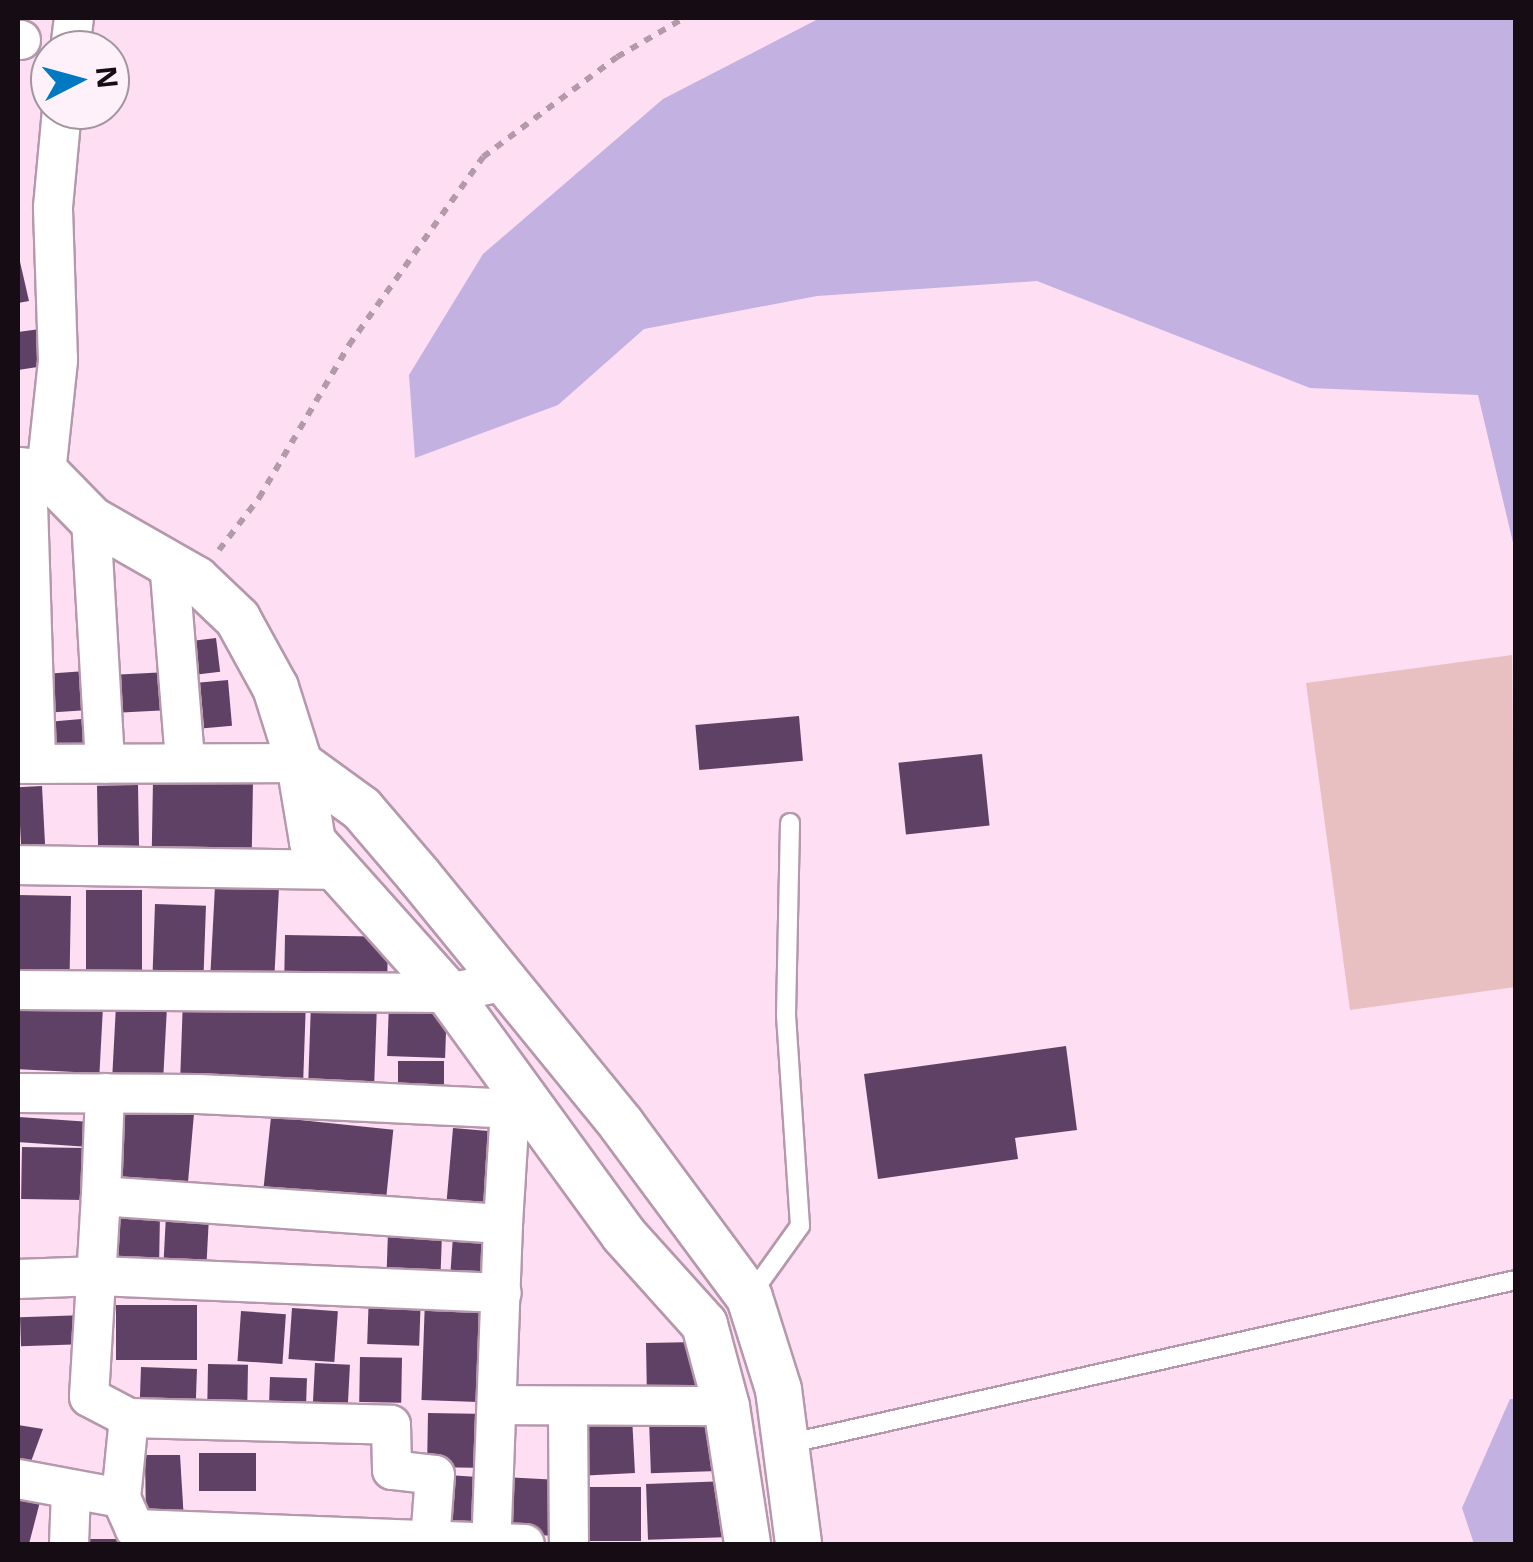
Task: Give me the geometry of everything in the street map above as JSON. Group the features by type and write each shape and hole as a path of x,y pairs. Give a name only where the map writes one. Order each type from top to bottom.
{"street":[{"path":"60,130 54,207 58,360 30,472 27,764 185,760 299,763 361,808 627,1132 749,1298 787,1444 798,1544"},
{"path":"30,472 91,519 182,570 238,618 276,688 299,763 312,840 448,993 521,1110 580,1174 704,1324 726,1406 747,1544"},
{"path":"91,519 105,764"},
{"path":"182,570 185,760"},
{"path":"18,864 338,870"},
{"path":"18,990 448,993 506,981"},
{"path":"18,1093 521,1110"},
{"path":"105,1093 98,1276 88,1397 129,1418 391,1425 392,1470 436,1474 430,1542"},
{"path":"129,1418 122,1498 135,1530 341,1542 502,1544 503,1224 521,1110"},
{"path":"580,1174 627,1132"},
{"path":"101,1196 503,1224"},
{"path":"18,1279 98,1276 502,1294"},
{"path":"500,1405 568,1409 726,1406"},
{"path":"568,1409 570,1544"},
{"path":"18,1479 122,1498"},
{"path":"68,1544 71,1491"}],"lane":[{"path":"749,1298 800,1226 786,1015 790,823"},
{"path":"787,1444 1516,1280"}],"path":[{"path":"182,570 259,498 349,345 483,157 617,57 684,18"}],"shaded area":[{"path":"820,18 1515,18 1515,551 1478,395 1310,388 1037,281 817,296 644,329 558,405 415,458 409,375 483,254 663,99"},
{"path":"1512,655 1515,987 1350,1010 1306,683"},
{"path":"1510,1399 1515,1399 1515,1544 1474,1544 1462,1508"}],"building":[{"path":"18,253 29,301 18,303"},
{"path":"40,329 44,366 18,370 18,332"},
{"path":"216,638 220,672 197,675 193,641"},
{"path":"86,671 89,710 43,713 40,674"},
{"path":"168,672 170,710 117,713 115,675"},
{"path":"228,680 232,726 204,728 200,682"},
{"path":"799,716 803,761 699,770 695,725"},
{"path":"93,718 96,756 42,761 38,723"},
{"path":"982,754 990,826 906,834 898,763"},
{"path":"153,780 253,782 252,856 152,854"},
{"path":"138,785 139,858 98,859 97,786"},
{"path":"42,786 45,846 21,847 18,787"},
{"path":"215,886 279,889 274,975 210,972"},
{"path":"86,890 142,890 142,981 86,981"},
{"path":"18,895 71,896 69,986 18,985"},
{"path":"155,904 206,906 203,980 152,978"},
{"path":"285,935 388,937 387,978 284,976"},
{"path":"183,998 306,1002 303,1089 180,1085"},
{"path":"389,1002 447,1004 445,1058 387,1056"},
{"path":"311,1003 377,1005 374,1095 308,1093"},
{"path":"18,1004 103,1008 99,1073 18,1069"},
{"path":"116,1005 167,1008 163,1083 112,1080"},
{"path":"1066,1046 1077,1130 1015,1138 1018,1159 878,1179 864,1074"},
{"path":"398,1061 444,1061 444,1097 398,1097"},
{"path":"122,1099 195,1105 187,1188 115,1182"},
{"path":"19,1117 91,1122 89,1147 18,1142"},
{"path":"271,1117 393,1130 385,1208 263,1196"},
{"path":"453,1128 503,1132 496,1215 446,1211"},
{"path":"22,1147 84,1148 83,1200 21,1199"},
{"path":"111,1212 160,1213 159,1266 110,1265"},
{"path":"166,1215 209,1217 206,1269 163,1267"},
{"path":"388,1232 442,1234 440,1282 386,1280"},
{"path":"453,1236 494,1239 490,1288 450,1285"},
{"path":"369,1292 421,1294 419,1346 367,1344"},
{"path":"425,1299 496,1301 492,1402 421,1400"},
{"path":"116,1305 197,1305 197,1360 116,1360"},
{"path":"292,1308 338,1311 334,1362 288,1359"},
{"path":"241,1311 286,1314 282,1364 238,1361"},
{"path":"86,1315 87,1344 21,1346 20,1317"},
{"path":"697,1342 698,1396 647,1397 646,1343"},
{"path":"360,1357 402,1358 401,1403 359,1402"},
{"path":"315,1363 350,1365 347,1417 312,1415"},
{"path":"208,1364 248,1365 247,1414 207,1413"},
{"path":"141,1367 197,1369 196,1410 140,1408"},
{"path":"270,1377 307,1378 306,1406 269,1405"},
{"path":"428,1413 489,1414 488,1468 427,1467"},
{"path":"632,1416 635,1473 582,1476 579,1419"},
{"path":"716,1418 718,1471 651,1473 649,1420"},
{"path":"18,1425 43,1429 29,1467 18,1464"},
{"path":"199,1453 256,1453 256,1491 199,1491"},
{"path":"145,1455 180,1455 184,1521 146,1518"},
{"path":"448,1475 492,1478 488,1531 444,1528"},
{"path":"501,1477 555,1480 552,1536 498,1533"},
{"path":"729,1481 731,1537 648,1540 646,1484"},
{"path":"18,1486 42,1494 29,1544 18,1544"},
{"path":"573,1487 641,1487 641,1541 573,1541"},
{"path":"83,1539 119,1539 119,1544 83,1544"}]}
